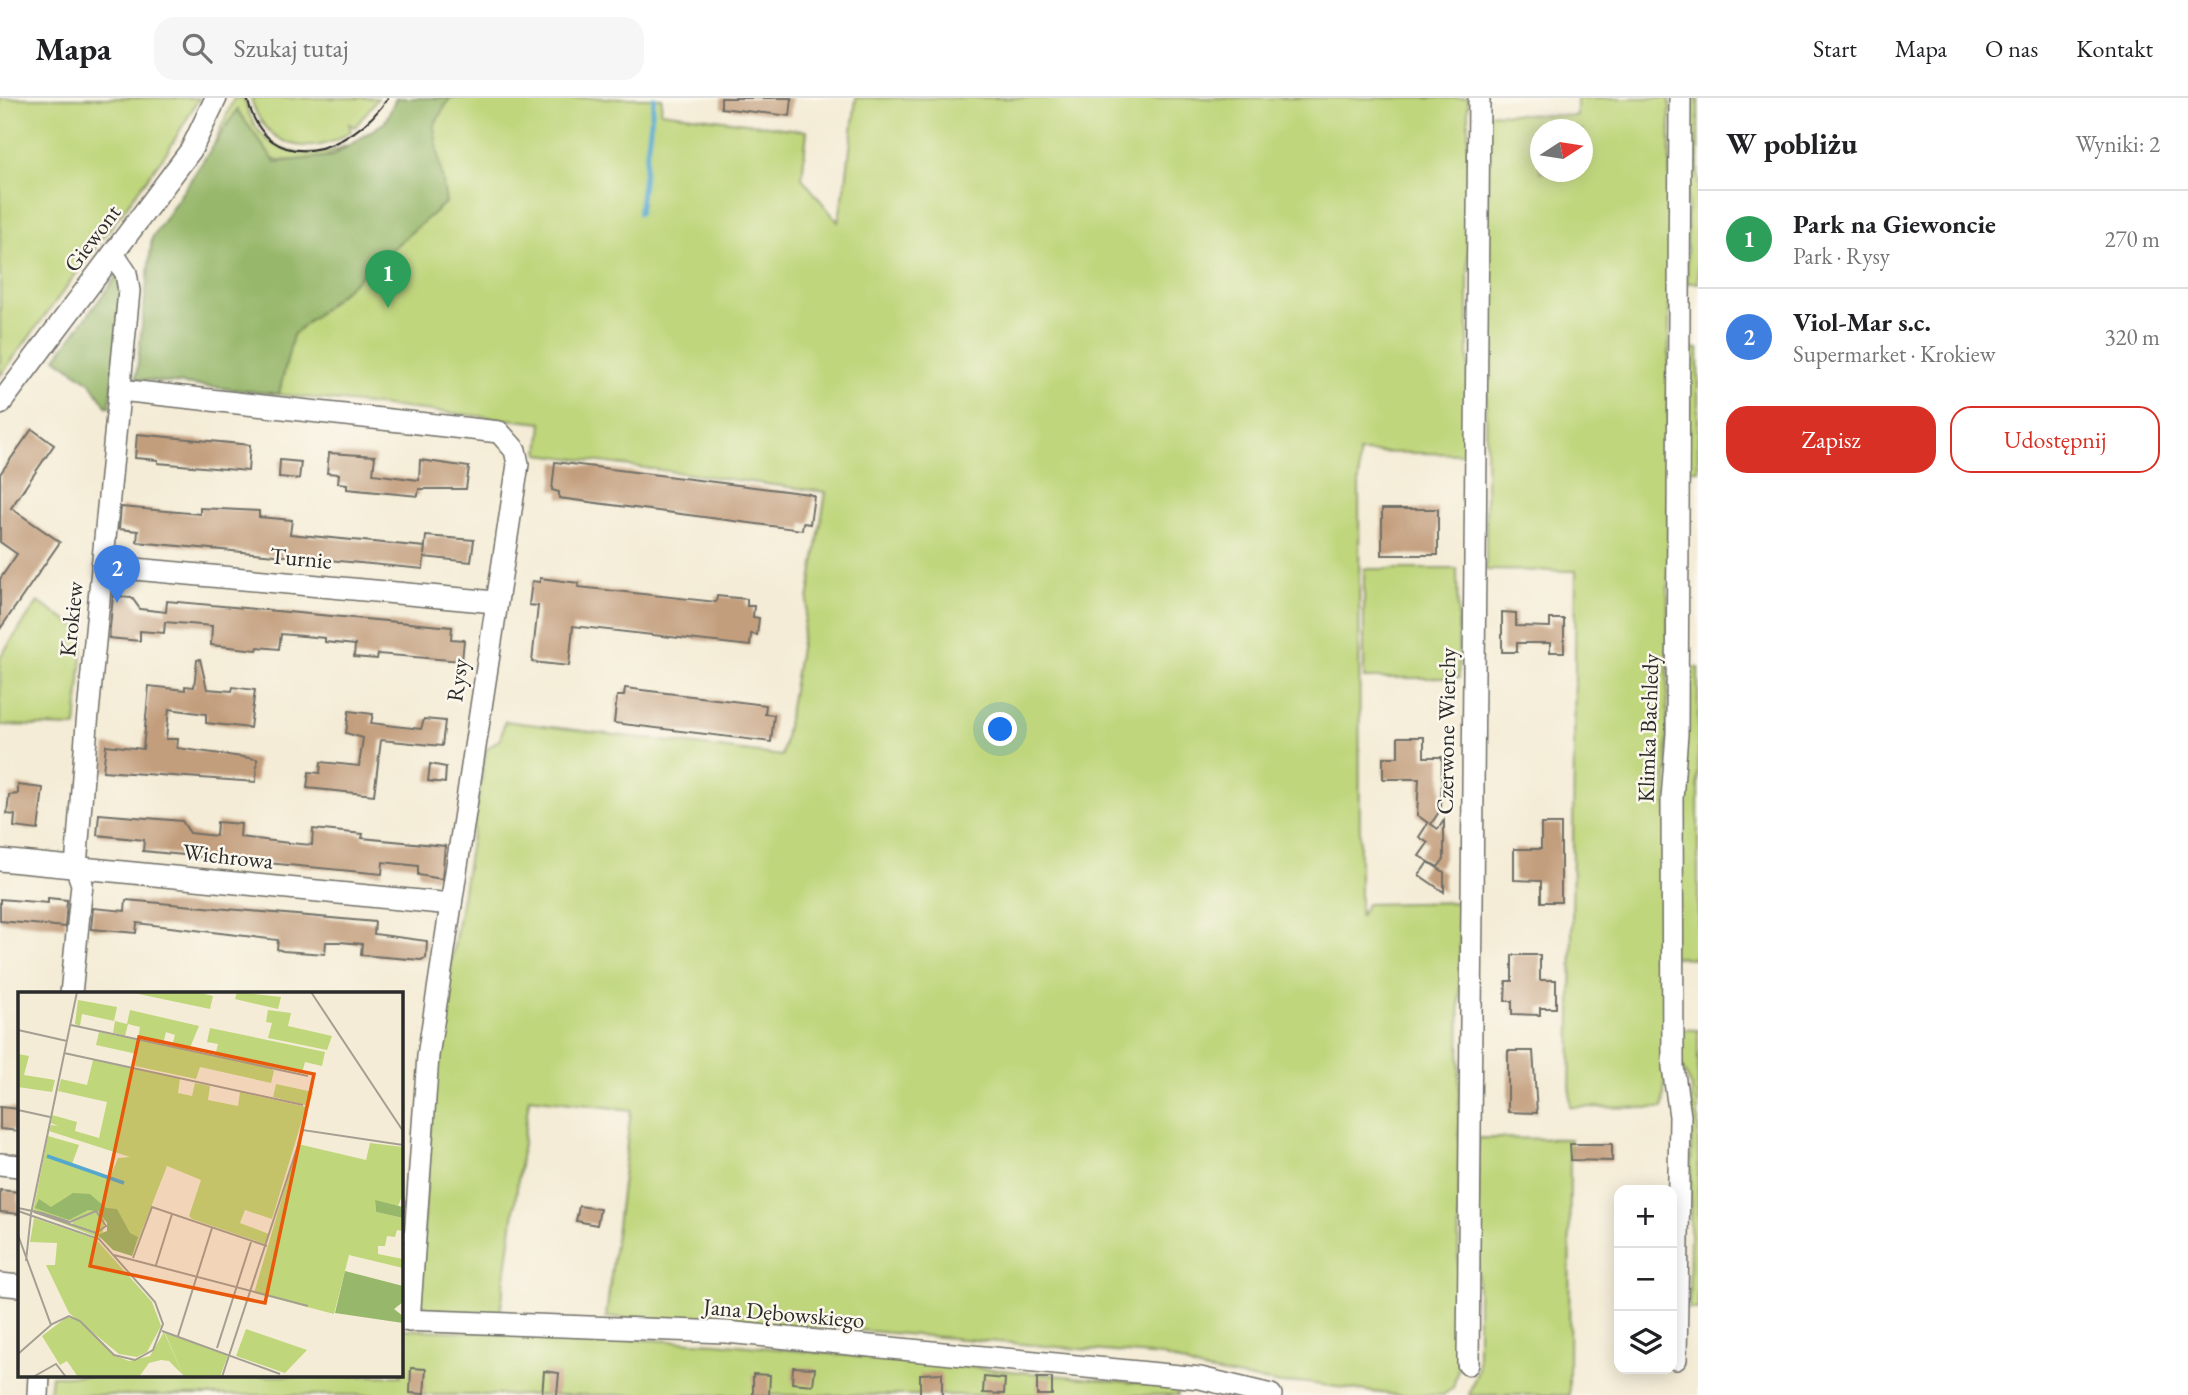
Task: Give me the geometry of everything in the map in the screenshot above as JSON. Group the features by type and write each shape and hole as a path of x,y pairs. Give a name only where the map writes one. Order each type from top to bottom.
{"street":[{"name":"Giewont","path":"0,404 191,150 216,98"},
{"name":"Czerwone Wierchy","path":"1468,1364 1479,98"},
{"name":"Klimka Bachledy","path":"1677,1311 1680,1116 1673,1068 1672,799 1677,734 1680,98"},
{"name":"Krokiew","path":"71,992 82,884 76,867 129,291 126,273 113,254"},
{"name":"Rysy","path":"120,390 499,432 515,450 518,464 495,602 408,1203 405,1321"},
{"name":"Turnie","path":"102,566 495,602"},
{"name":"Wichrowa","path":"0,860 451,904"},
{"path":"0,1164 18,1166"},
{"path":"0,1284 18,1286"},
{"name":"Jana Dębowskiego","path":"405,1321 726,1332 1200,1378 1271,1395"}],"green space":[{"path":"0,98 199,98 169,149 0,376"},
{"path":"234,98 244,98 250,117 259,131 284,149 315,153 348,145 333,154 299,161 265,158 214,144"},
{"path":"251,98 378,98 355,127 349,124 351,131 321,145 306,146 291,144 266,128 257,115"},
{"path":"396,98 450,98 434,126 446,202 293,335 279,394 136,379 152,238 237,110 275,162 333,156 385,122"},
{"path":"418,98 662,98 661,112 807,131 802,178 838,222 846,182 856,98 1468,98 1468,454 1359,452 1360,917 1366,904 1460,902 1458,1368 1453,1388 1443,1395 1396,1395 1300,1382 1281,1384 1202,1370 1163,1356 833,1328 606,1317 631,1110 529,1098 500,1315 431,1309 422,1304 419,1291 435,1062 486,750 500,739 505,721 782,756 826,492 539,454 542,423 136,379 301,197"},
{"path":"1577,98 1670,98 1666,1062 1663,1108 1570,1107 1576,571 1486,570 1487,113 1577,116"},
{"path":"1687,98 1698,98 1698,283 1687,283"},
{"path":"117,276 122,283 110,407 106,406 91,383 56,358"},
{"path":"1686,348 1698,349 1698,470 1683,470"},
{"path":"1364,569 1457,569 1459,678 1364,678"},
{"path":"38,602 84,632 76,727 0,725 0,657"},
{"path":"1683,667 1698,668 1698,958 1672,957"},
{"path":"1673,1029 1698,1030 1698,1309 1689,1309 1692,1087 1682,1068"},
{"path":"1478,1138 1570,1139 1569,1395 1469,1395 1478,1369"},
{"path":"402,1329 717,1343 1178,1387 1178,1395 49,1395 51,1378 402,1378"}],"building":[{"path":"721,98 792,98 790,116 721,108"},
{"path":"32,429 54,445 11,508 60,542 0,629 0,579 17,554 0,542 0,474"},
{"path":"137,434 250,445 248,471 158,463 158,460 135,458"},
{"path":"329,453 375,456 373,474 419,480 420,460 469,467 466,489 419,489 418,496 347,489 347,484 338,483 339,474 327,473"},
{"path":"280,460 301,462 299,479 279,477"},
{"path":"555,462 809,494 814,496 810,524 803,523 802,530 559,498 559,492 552,490"},
{"path":"121,507 200,514 200,508 259,511 259,517 292,520 290,534 425,547 426,536 474,540 471,562 424,557 423,569 137,542 138,531 119,529"},
{"path":"1382,509 1438,509 1438,555 1382,555"},
{"path":"540,578 579,583 578,587 716,602 717,596 747,599 747,606 754,606 753,617 759,618 757,635 751,634 750,646 573,626 569,666 532,662 538,606 529,605 532,581 540,582"},
{"path":"113,596 132,598 140,609 166,612 167,601 452,627 451,639 464,640 462,661 378,654 377,659 354,657 355,645 325,642 325,638 281,634 279,649 258,647 257,650 211,645 212,626 165,622 164,633 140,631 140,641 109,638"},
{"path":"1502,612 1516,613 1516,626 1550,627 1550,619 1564,619 1564,652 1550,652 1550,643 1517,643 1517,652 1502,652"},
{"path":"200,659 207,689 232,691 233,687 255,690 250,728 206,723 206,714 169,709 166,739 178,739 177,748 257,759 256,782 103,771 106,745 143,749 149,686 185,690 185,686 194,687 197,660"},
{"path":"625,688 766,705 765,714 774,715 771,742 614,723 617,696 624,696"},
{"path":"349,711 373,714 371,723 421,729 424,719 445,721 442,746 381,740 374,795 307,788 309,772 320,773 321,762 359,766 363,738 346,733"},
{"path":"1398,737 1424,737 1424,757 1442,757 1441,809 1431,824 1438,829 1444,820 1444,859 1438,867 1419,856 1428,843 1419,837 1428,823 1417,815 1419,779 1383,779 1383,757 1398,757"},
{"path":"430,764 446,767 445,783 428,781"},
{"path":"18,785 43,788 38,830 14,827 15,815 7,814 9,795 18,794"},
{"path":"99,814 182,821 190,833 216,836 217,822 241,824 240,837 289,843 312,845 313,829 363,834 362,838 445,846 442,879 418,875 418,866 383,862 382,874 143,851 144,840 97,835"},
{"path":"1541,824 1561,824 1561,902 1541,902 1541,881 1514,880 1514,849 1541,849"},
{"path":"1428,862 1444,872 1444,892 1419,875"},
{"path":"48,898 67,900 65,927 0,921 0,899 48,903"},
{"path":"126,900 375,922 374,934 427,941 426,958 421,960 361,955 362,944 340,942 326,942 325,954 283,951 277,949 278,940 137,923 136,933 91,929 93,908 125,911"},
{"path":"1512,955 1540,955 1540,980 1556,980 1556,1008 1540,1008 1540,1015 1512,1014 1512,1001 1505,1001 1506,981 1512,981"},
{"path":"1508,1051 1533,1051 1537,1113 1508,1112"},
{"path":"0,1107 18,1109 18,1131 0,1129"},
{"path":"1570,1144 1612,1144 1612,1161 1571,1160"},
{"path":"0,1190 18,1192 18,1214 0,1212"},
{"path":"579,1206 600,1209 597,1225 576,1221"},
{"path":"793,1367 815,1368 813,1385 792,1383"},
{"path":"411,1368 426,1369 424,1394 410,1393"},
{"path":"544,1371 559,1373 557,1395 542,1395"},
{"path":"942,1373 942,1395 920,1395 920,1374"},
{"path":"753,1374 770,1375 769,1395 753,1395"},
{"path":"984,1377 1005,1379 1004,1394 983,1393"},
{"path":"1037,1378 1052,1378 1052,1395 1037,1395"}],"waterway":[{"path":"639,213 654,98"}],"tram line":[{"path":"247,98 257,124 272,141 291,149 312,150 333,144 354,133 388,98"}],"place":[{"name":"Park na Giewoncie","path":"388,308"},
{"name":"Viol-Mar s.c.","path":"117,603"}]}
